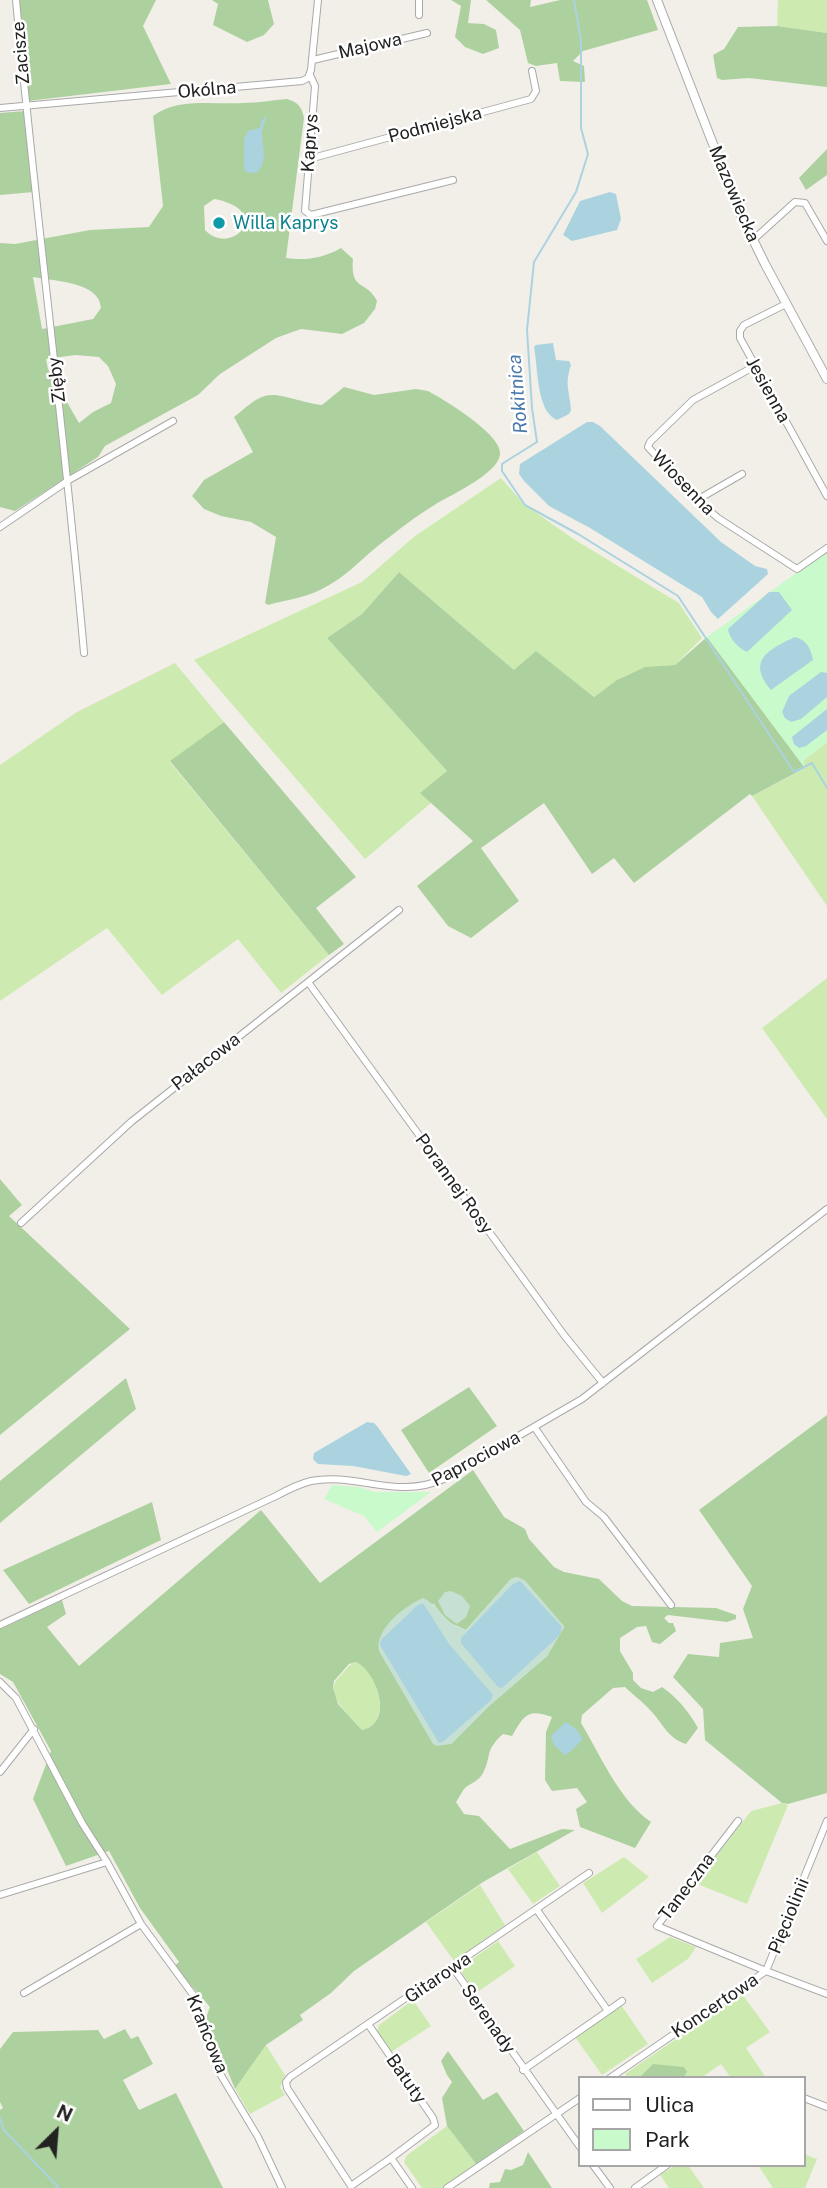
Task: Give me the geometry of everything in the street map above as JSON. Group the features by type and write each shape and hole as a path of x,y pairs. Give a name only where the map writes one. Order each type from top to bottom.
{"street":[{"name":"Zacisze","path":"16,0 26,106"},
{"path":"310,75 318,0"},
{"name":"Majowa","path":"419,0 419,15"},
{"name":"Mazowiecka","path":"657,0 734,200 827,379"},
{"name":"Majowa","path":"313,60 427,33"},
{"name":"Podmiejska","path":"309,159 531,99 536,91 532,71"},
{"name":"Okólna","path":"0,108 302,81 310,75"},
{"name":"Kaprys","path":"310,75 315,86 305,211 311,215 453,180"},
{"name":"Zięby","path":"26,106 69,480 84,653"},
{"path":"753,240 795,202 805,203 827,242"},
{"name":"Jesienna","path":"786,304 744,326 740,331 740,338 827,496"},
{"name":"Wiosenna","path":"755,366 693,400 648,447 697,500 718,518 797,569 827,548"},
{"path":"0,527 69,480 173,421"},
{"path":"697,500 742,474"},
{"name":"Pałacowa","path":"21,1223 131,1122 399,910"},
{"name":"Porannej Rosy","path":"308,982 548,1312 603,1383"},
{"name":"Paprociowa","path":"0,1625 312,1481 333,1480 387,1487 427,1486 446,1478 582,1399 827,1209"},
{"path":"535,1428 586,1502 604,1517 671,1605"},
{"name":"Krańcowa","path":"0,1682 16,1698 82,1823 141,1924 194,1996 219,2071 258,2137 282,2188"},
{"path":"0,1772 34,1729"},
{"name":"Taneczna","path":"738,1821 657,1926 766,1971"},
{"name":"Pięciolinii","path":"766,1971 827,1821"},
{"path":"0,1895 107,1862"},
{"name":"Gitarowa","path":"286,2082 589,1873"},
{"path":"537,1910 608,2011"},
{"path":"24,1993 141,1924"},
{"name":"Serenady","path":"453,1968 578,2144"},
{"name":"Koncertowa","path":"613,2076 766,1971 827,1994"},
{"name":"Serenady","path":"523,2070 622,2001"},
{"name":"Batuty","path":"286,2082 287,2088 351,2186 391,2158 435,2125 433,2118 368,2024"},
{"path":"447,2188 578,2099"},
{"path":"806,2099 827,2107"},
{"path":"391,2158 412,2188"},
{"path":"594,2167 610,2188"},
{"path":"635,2188 664,2167"}],"green space":[{"path":"18,0 156,0 143,26 171,84 28,101"},
{"path":"212,0 268,0 274,24 264,35 247,42 213,25 218,4"},
{"path":"451,0 471,0 468,23 484,24 496,30 499,48 483,54 465,47 455,37 461,6"},
{"path":"486,0 531,0 530,7 560,0 647,0 658,30 583,51 573,61 584,66 585,82 560,81 557,63 536,66 528,63 520,30"},
{"path":"778,0 827,0 827,33 777,26"},
{"path":"777,26 827,33 827,87 749,78 717,78 713,55 724,49 738,27"},
{"path":"287,99 297,103 304,118 286,258 314,258 341,248 353,259 356,281 373,294 377,301 375,309 364,323 342,334 301,329 276,338 220,374 198,395 105,446 98,457 15,511 0,507 0,243 15,244 90,230 149,227 163,206 153,116 173,106 185,104 249,103","holes":["214,199 232,205 242,212 245,221 243,229 236,235 226,239 216,237 205,230 204,206","33,277 75,284 99,299 101,308 93,319 42,329","75,355 99,357 108,366 116,384 111,403 79,423 48,369 46,359"]},
{"path":"25,111 34,192 0,195 0,113"},
{"path":"827,149 827,175 806,190 799,178"},
{"path":"344,387 374,395 416,389 428,391 470,418 491,436 500,452 498,460 485,475 414,519 337,580 314,593 268,605 265,603 276,537 251,522 221,516 204,509 192,496 204,480 253,452 234,417 252,403 261,397 276,395 322,405"},
{"path":"501,478 524,504 572,538 679,603 702,638 675,665 632,673 594,697 536,652 515,671 399,572 362,614 327,638 447,771 421,793 431,803 365,859 194,660 362,582 415,536"},
{"path":"827,551 827,742 804,760 805,768 707,637"},
{"path":"399,572 514,670 536,651 594,697 617,680 645,667 675,665 707,637 805,768 752,796 750,794 634,883 614,858 592,874 544,803 481,848 519,901 471,938 448,926 417,886 473,841 420,793 447,771 327,638 362,614"},
{"path":"175,663 224,722 170,762 329,955 281,993 238,939 162,995 107,928 0,1001 0,765 77,712"},
{"path":"224,722 356,877 316,908 344,944 329,955 170,761"},
{"path":"827,742 827,906 752,796 804,769 804,760"},
{"path":"827,978 827,1119 762,1028"},
{"path":"0,1179 22,1205 9,1216 130,1329 0,1435"},
{"path":"126,1378 136,1409 0,1523 0,1481"},
{"path":"469,1387 497,1426 429,1473 401,1430"},
{"path":"827,1415 827,1793 788,1804 782,1803 705,1740 703,1709 673,1677 688,1654 719,1657 720,1643 753,1638 743,1609 752,1586 699,1510"},
{"path":"473,1470 504,1517 525,1529 529,1539 554,1567 564,1572 599,1579 622,1601 632,1606 716,1608 736,1615 736,1619 727,1622 668,1615 664,1618 673,1623 676,1631 660,1644 652,1642 646,1626 637,1627 620,1638 620,1651 633,1673 633,1680 641,1688 653,1692 662,1687 678,1700 698,1728 686,1744 670,1734 625,1687 613,1688 582,1715 581,1723 620,1790 651,1822 635,1848 580,1827 576,1809 587,1802 577,1788 552,1791 545,1780 546,1732 552,1717 537,1713 527,1715 512,1736 503,1734 497,1740 481,1776 465,1788 456,1802 464,1814 479,1816 510,1849 562,1829 575,1830 483,1882 354,1971 331,1993 300,2015 303,2020 266,2045 235,2089 206,2018 210,2007 174,1966 179,1962 140,1908 109,1851 66,1866 33,1799 51,1751 13,1682 0,1674 0,1629 62,1600 66,1614 47,1627 79,1666 261,1510 320,1583","holes":["517,1577 525,1581 564,1627 547,1656 490,1705 451,1744 433,1603 446,1621 466,1630 511,1579","356,1662 364,1668 376,1686 380,1708 378,1718 362,1730 338,1704 333,1688 334,1681 349,1664"]},
{"path":"332,1485 358,1487 375,1492 431,1492 377,1532 364,1516 324,1499"},
{"path":"152,1502 161,1540 29,1604 3,1570"},
{"path":"517,1577 525,1581 564,1626 547,1656 490,1705 451,1744 437,1746 433,1744 379,1651 381,1634 400,1612 423,1598 452,1623 466,1630 511,1579"},
{"path":"451,1591 462,1596 470,1606 466,1617 457,1624 445,1615 438,1601 445,1592"},
{"path":"356,1662 371,1676 376,1686 380,1708 378,1718 362,1730 340,1704 334,1690 340,1676"},
{"path":"782,1803 788,1805 747,1904 695,1883 751,1811"},
{"path":"537,1852 560,1886 533,1904 508,1869"},
{"path":"624,1857 649,1877 602,1913 583,1883"},
{"path":"480,1885 505,1925 454,1961 426,1922"},
{"path":"670,1937 696,1947 688,1959 652,1983 636,1959"},
{"path":"498,1941 515,1966 476,1993 462,1973 464,1965"},
{"path":"742,1994 770,2032 746,2048 765,2076 730,2076 721,2064 704,2076 625,2074"},
{"path":"413,2000 431,2026 391,2052 377,2031 379,2025"},
{"path":"621,2005 648,2044 602,2075 575,2037"},
{"path":"125,2029 131,2039 138,2036 153,2064 123,2080 139,2110 176,2093 223,2188 0,2188 0,2110 3,2108 0,2102 0,2049 13,2032 98,2030 104,2039"},
{"path":"266,2045 285,2075 280,2087 285,2095 250,2114 235,2089"},
{"path":"448,2051 483,2100 497,2092 524,2131 476,2164 447,2126 442,2098 452,2082 441,2061"},
{"path":"653,2064 684,2067 687,2072 684,2076 641,2076"},
{"path":"447,2126 476,2164 442,2188 422,2188 404,2162 406,2156"},
{"path":"528,2152 552,2188 489,2188 490,2183 500,2182 505,2169 511,2170 523,2165"},
{"path":"806,2155 817,2159 805,2188 773,2188 759,2167 806,2167"},
{"path":"673,2167 689,2167 704,2188 669,2188 660,2175"}],"water":[{"path":"267,116 262,131 262,164 256,173 246,172 244,139 248,131 260,128 262,120"},
{"path":"610,192 616,194 621,219 617,230 572,241 563,235 580,201"},
{"path":"553,343 556,360 569,361 571,365 568,383 571,410 557,420 545,408 539,388 534,347"},
{"path":"587,422 600,426 721,542 755,566 767,569 768,574 718,619 702,597 549,506 519,474 520,464"},
{"path":"769,592 779,592 792,610 747,652 734,642 728,629"},
{"path":"795,637 808,646 813,660 771,690 761,671 764,657"},
{"path":"821,672 827,673 827,697 801,719 791,722 785,718 782,712 789,696"},
{"path":"827,709 827,730 806,746 799,748 794,744 792,737"},
{"path":"367,1422 377,1426 411,1474 406,1476 353,1466 318,1464 313,1459 314,1453"},
{"path":"520,1581 562,1627 560,1635 502,1688 498,1687 461,1643 461,1638 513,1584"},
{"path":"423,1603 449,1644 493,1695 491,1700 439,1743 380,1645 381,1640"},
{"path":"566,1722 576,1729 583,1739 565,1755 554,1745 551,1736"}],"waterway":[{"name":"Rokitnica","path":"574,0 581,40 581,128 588,154 576,192 534,262 527,330 537,442 502,464 502,471 525,505 578,534 678,596 794,772 812,763 827,788"},
{"path":"0,2118 4,2130 59,2188"}],"place":[{"name":"Willa Kaprys","path":"219,223"}]}
